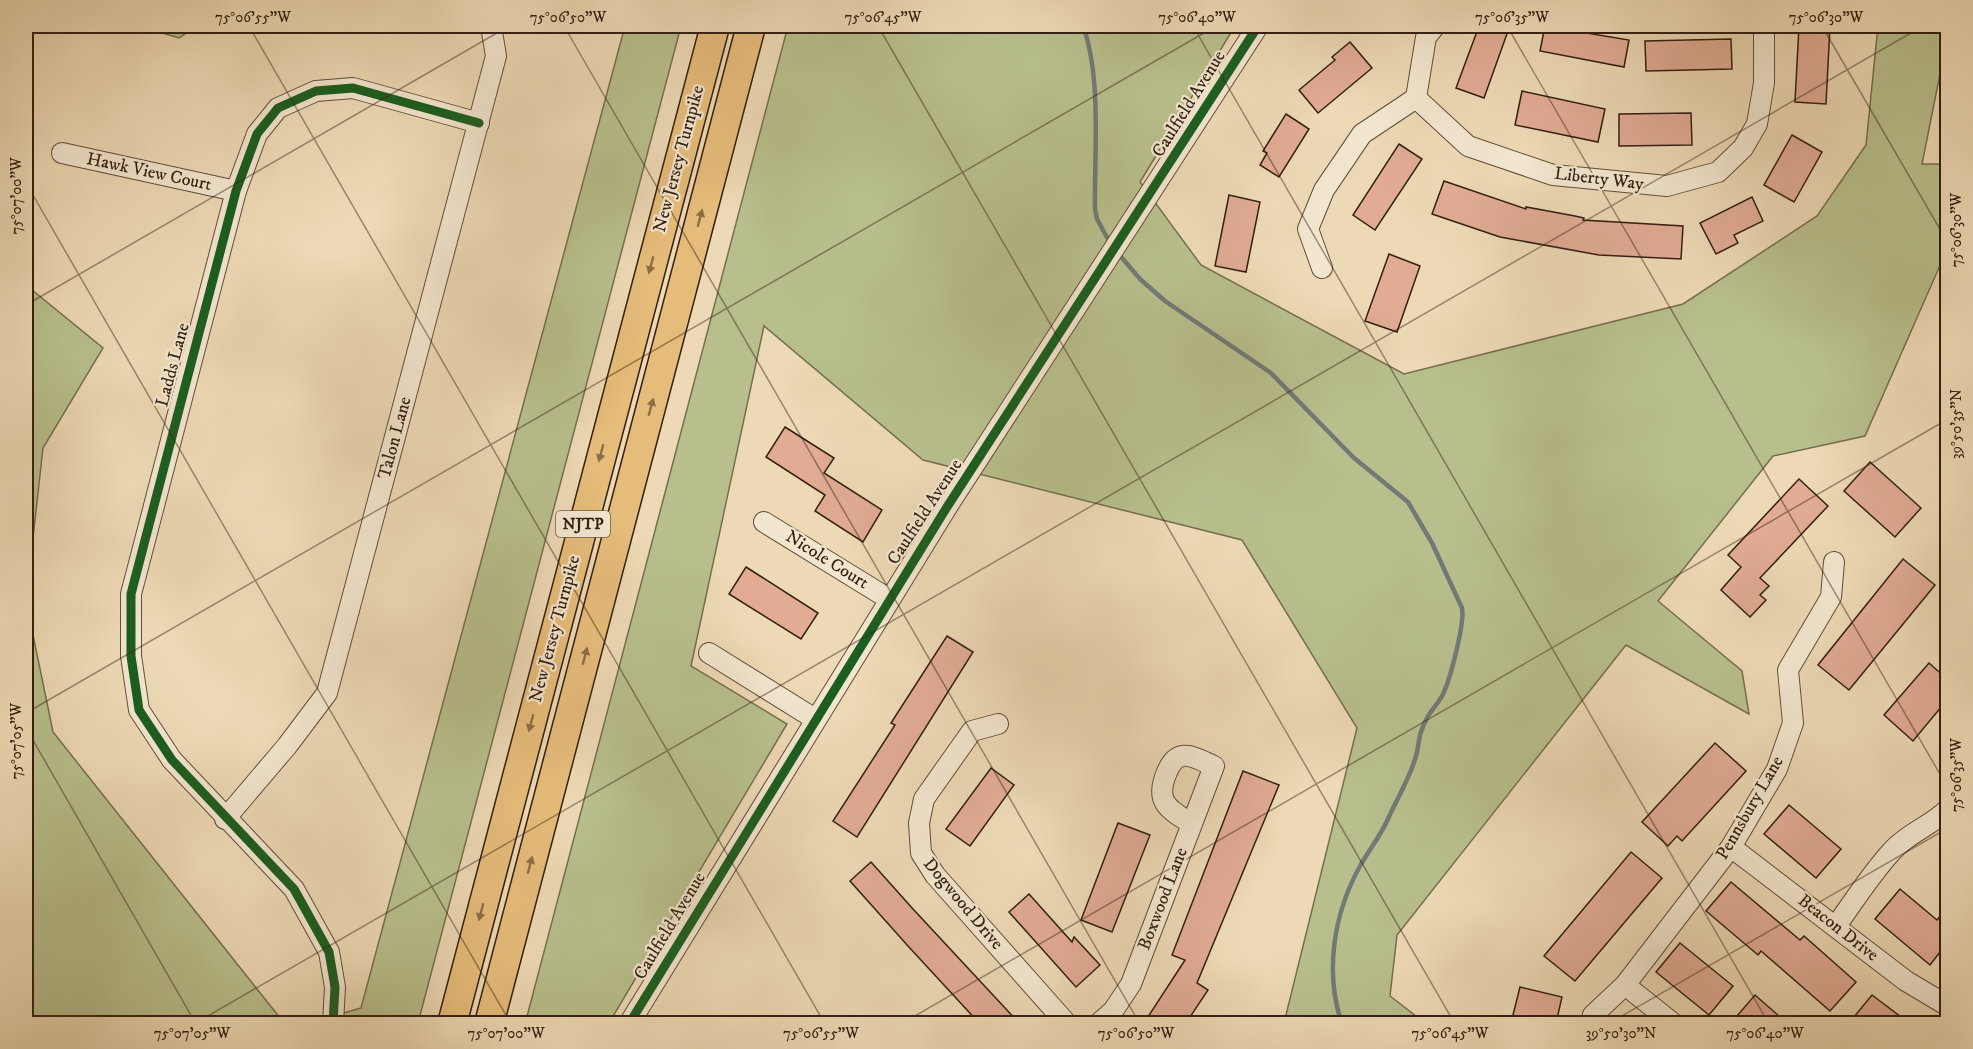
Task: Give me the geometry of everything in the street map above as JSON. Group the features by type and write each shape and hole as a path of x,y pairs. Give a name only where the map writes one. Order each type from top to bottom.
{"highway":[{"name":"New Jersey Turnpike","path":"452,1023 715,26"},
{"name":"New Jersey Turnpike","path":"489,1023 751,26"}],"street":[{"name":"Talon Lane","path":"225,819 287,746 327,693 496,56 491,26"},
{"name":"Caulfield Avenue","path":"629,1023 889,599 1258,26"},
{"path":"1322,268 1308,229 1324,190 1362,134 1416,98 1426,37 1435,26"},
{"name":"Liberty Way","path":"1416,98 1468,146 1553,175 1667,186 1718,172 1743,148 1757,124 1764,83 1764,26"},
{"name":"Ladds Lane","path":"333,1023 335,987 328,952 294,889 225,819 172,760 139,710 131,656 131,594 236,191 257,134 278,108 316,91 353,87 478,123"},
{"name":"Hawk View Court","path":"62,153 236,191"},
{"name":"Nicole Court","path":"764,522 889,599"},
{"name":"Pennsbury Lane","path":"1591,1023 1593,1015 1626,985 1731,847 1777,769 1793,723 1788,670 1831,597 1834,562"},
{"path":"709,654 815,720"},
{"name":"Dogwood Drive","path":"998,724 972,732 924,799 919,823 921,853 935,875 1068,1023"},
{"name":"Boxwood Lane","path":"1098,1023 1113,1011 1131,984 1192,824 1214,766 1191,756 1175,758 1161,785 1161,793 1167,807 1192,824"},
{"path":"1836,926 1892,850 1910,834 1936,821 1947,808"},
{"name":"Beacon Drive","path":"1731,847 1906,981 1947,1006"},
{"path":"1626,985 1674,1023"}],"green space":[{"path":"139,26 197,26 179,38"},
{"path":"625,26 681,26 418,1023 305,1024 361,1008"},
{"path":"788,26 1235,26 1140,182 1201,265 1404,374 1683,304 1817,216 1866,145 1878,26 1947,26 1947,52 1943,59 1922,164 1947,164 1947,261 1941,263 1865,436 1773,456 1658,601 1742,671 1749,714 1626,645 1397,935 1390,996 1425,1023 1284,1023 1357,728 1242,540 923,460 764,326 691,666 787,724 609,1023 525,1024"},
{"path":"26,285 103,348 43,448 26,601"},
{"path":"26,601 53,732 284,1023 26,1023"}],"building":[{"path":"1479,26 1494,26 1508,31 1484,98 1456,88"},
{"path":"1545,26 1629,40 1624,67 1540,51"},
{"path":"1799,26 1830,26 1826,104 1795,102"},
{"path":"1731,39 1732,69 1646,71 1645,41"},
{"path":"1350,42 1372,68 1318,113 1299,90 1335,60 1332,57"},
{"path":"1522,91 1605,109 1598,142 1515,125"},
{"path":"1691,113 1692,145 1619,146 1619,114"},
{"path":"1286,114 1309,129 1279,177 1260,165 1267,153 1263,151"},
{"path":"1792,135 1822,152 1794,202 1764,185"},
{"path":"1399,144 1422,159 1375,230 1353,215"},
{"path":"1444,181 1526,209 1526,207 1575,216 1584,218 1583,220 1683,226 1681,259 1599,255 1500,237 1432,214"},
{"path":"1229,195 1260,202 1246,272 1215,266"},
{"path":"1752,197 1763,221 1734,235 1738,243 1716,254 1700,223"},
{"path":"1389,254 1420,266 1397,332 1365,321"},
{"path":"785,427 834,458 824,473 882,510 863,542 815,511 825,495 766,457"},
{"path":"1870,462 1921,508 1895,537 1844,491"},
{"path":"1799,479 1828,506 1760,578 1769,586 1760,595 1766,600 1750,617 1721,590 1741,567 1728,555"},
{"path":"1903,559 1935,585 1849,690 1818,665"},
{"path":"746,567 818,613 801,639 729,594"},
{"path":"947,636 973,652 857,837 833,821 895,725 891,723"},
{"path":"1929,663 1947,679 1947,700 1913,741 1884,715"},
{"path":"1715,743 1746,771 1682,841 1677,836 1668,846 1642,822"},
{"path":"991,768 1014,785 970,846 946,829"},
{"path":"1243,771 1279,785 1197,983 1208,990 1186,1023 1144,1023 1185,960 1172,955"},
{"path":"1789,805 1841,849 1816,878 1764,834"},
{"path":"1118,823 1150,835 1112,932 1081,920"},
{"path":"1631,852 1662,878 1575,981 1544,956"},
{"path":"871,862 1019,1023 979,1023 908,946 850,881"},
{"path":"1731,882 1800,940 1804,936 1856,982 1830,1011 1761,951 1758,955 1706,911"},
{"path":"1900,889 1937,920 1947,908 1947,943 1930,965 1875,919"},
{"path":"1029,894 1072,942 1074,937 1100,965 1076,987 1009,912"},
{"path":"1680,943 1733,986 1709,1015 1656,972"},
{"path":"1520,987 1562,997 1556,1023 1511,1023"},
{"path":"1755,995 1787,1023 1731,1023"},
{"path":"1872,995 1909,1023 1849,1023"}],"waterway":[{"path":"1083,26 1089,46 1095,92 1095,209 1097,219 1110,243"},
{"path":"1117,252 1140,279 1165,301 1271,373 1354,458 1408,502 1432,543 1462,608 1457,649 1444,692 1422,728 1412,769 1382,831 1351,884 1338,923 1333,964 1334,984 1342,1024"}],"cycle path":[{"path":"629,1024 947,507 1258,26"},
{"path":"333,1024 335,987 329,952 294,889 172,760 139,710 131,656 131,594 236,191 257,134 278,108 316,91 353,88 479,123"}]}
